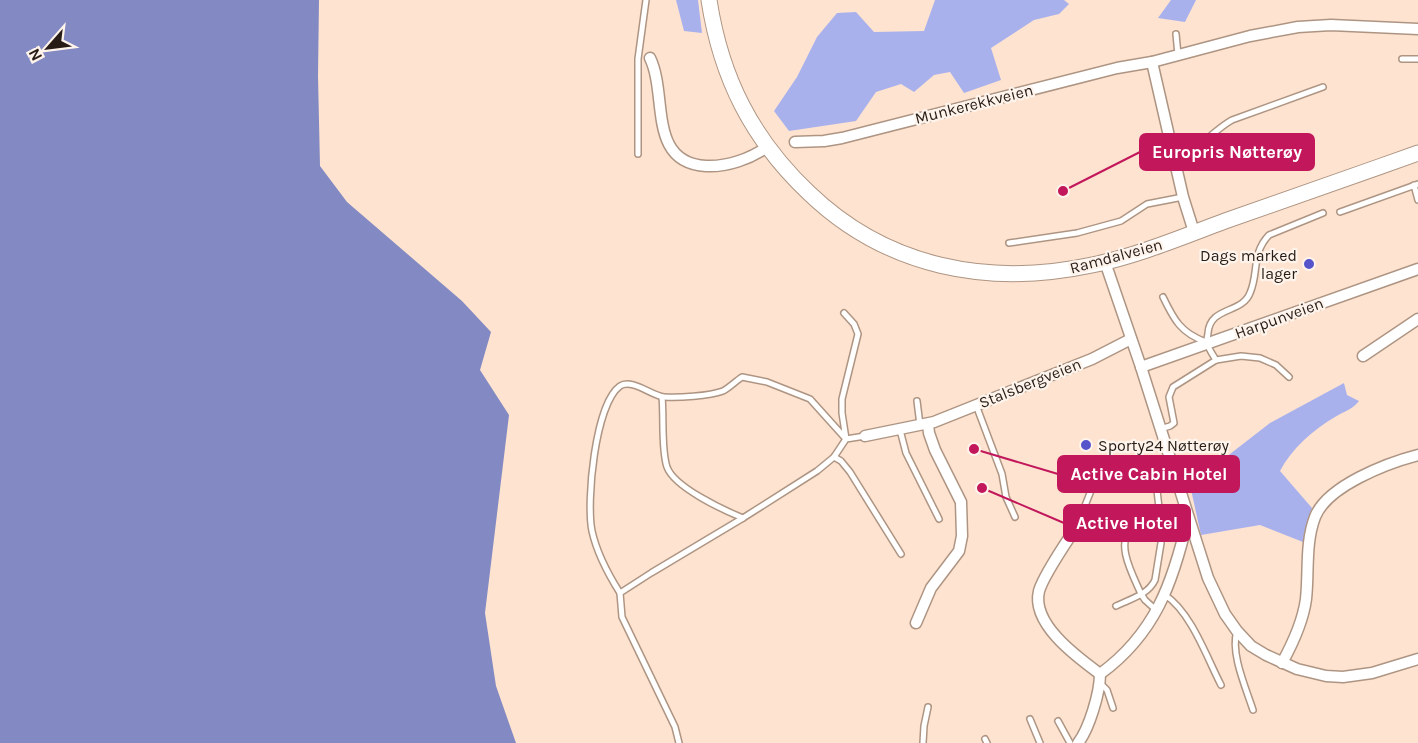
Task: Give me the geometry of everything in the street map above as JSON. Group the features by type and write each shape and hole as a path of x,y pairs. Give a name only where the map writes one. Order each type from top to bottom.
{"main road":[{"name":"Ramdalveien","path":"709,0 716,39 730,82 748,119 791,176 817,201 855,229 912,256 946,267 979,273 1020,274 1063,270 1105,262 1418,153"}],"street":[{"name":"Munkerekkveien","path":"795,141 824,141 842,138 1116,68 1152,62 1250,36 1299,27 1331,25 1418,29"},
{"path":"650,58 666,139 678,157 695,166 713,167 750,157 767,147"},
{"path":"1152,62 1183,197 1194,232"},
{"path":"1105,262 1215,596 1237,631 1251,645 1282,663 1313,674 1343,677 1372,673 1418,659"},
{"name":"Harpunveien","path":"1141,367 1418,269"},
{"path":"1363,356 1418,319"},
{"name":"Stalsbergveien","path":"865,436 924,424 1092,358 1131,339"},
{"path":"916,623 931,588 960,551 962,536 961,502 924,424"},
{"path":"1282,663 1303,616 1310,536 1315,517 1321,506 1330,495 1348,483 1418,455"},
{"path":"1078,743 1087,726 1100,678 1119,660 1150,623 1165,595 1188,518"},
{"path":"1077,526 1043,582 1038,605 1042,617 1062,644 1100,678"}],"lane":[{"path":"638,154 638,59 646,0"},
{"path":"1176,34 1178,54"},
{"path":"1402,59 1418,59"},
{"path":"1174,158 1189,153 1221,126 1232,120 1323,87"},
{"path":"1340,212 1416,184 1418,200"},
{"path":"1009,243 1077,233 1120,220 1147,204 1183,197"},
{"path":"1216,360 1207,343 1209,326 1216,316 1246,299 1251,292 1255,261 1262,242 1269,235 1323,213"},
{"path":"1163,297 1173,319 1192,337 1207,343"},
{"path":"620,593 817,471 834,457 846,439 842,399 858,334 854,324 844,313"},
{"path":"1159,429 1174,423 1169,397 1173,387 1216,360 1241,356 1260,358 1276,365 1289,377"},
{"path":"679,743 675,727 622,617 620,593 603,567 592,530 591,471 605,408 621,386 629,384 662,397 724,390 742,377 767,382 810,399 846,439"},
{"path":"662,397 664,456 670,473 703,499 743,518"},
{"path":"917,401 924,424"},
{"path":"976,405 1002,474 1006,497 1015,517"},
{"path":"900,430 906,453 939,519"},
{"path":"846,439 865,436"},
{"path":"834,457 842,461 850,472 901,555"},
{"path":"1157,610 1151,607 1141,594 1126,553 1126,535 1159,508 1156,481 1170,462"},
{"path":"1077,526 1096,483 1102,479 1138,471 1144,463"},
{"path":"1116,606 1149,590 1155,580 1161,543"},
{"path":"1165,595 1174,601 1189,622 1221,685"},
{"path":"1237,631 1234,641 1235,651 1253,710"},
{"path":"1100,678 1113,708"},
{"path":"923,743 928,708"},
{"path":"1030,719 1040,743"},
{"path":"1058,721 1070,743"}],"shaded area":[{"path":"0,0 319,0 320,166 347,202 462,301 491,332 480,370 509,415 485,613 496,686 516,743 0,743"},
{"path":"676,0 698,0 702,33 684,31"},
{"path":"935,0 1064,0 1069,4 1059,14 1034,20 991,48 1001,80 964,93 950,72 934,75 914,92 901,84 876,92 856,121 789,131 774,111 797,77 817,37 837,13 856,12 874,32 924,31"},
{"path":"1171,0 1196,0 1185,22 1158,18"},
{"path":"1344,383 1347,395 1359,401 1311,434 1297,447 1280,471 1312,508 1303,542 1260,525 1201,535 1190,485 1270,423"}],"place":[{"name":"Europris Nøtterøy","path":"1063,191"},
{"name":"Dags marked lager","path":"1309,264"},
{"name":"Sporty24 Nøtterøy","path":"1086,445"},
{"name":"Active Cabin Hotel","path":"974,449"},
{"name":"Active Hotel","path":"982,488"}]}
